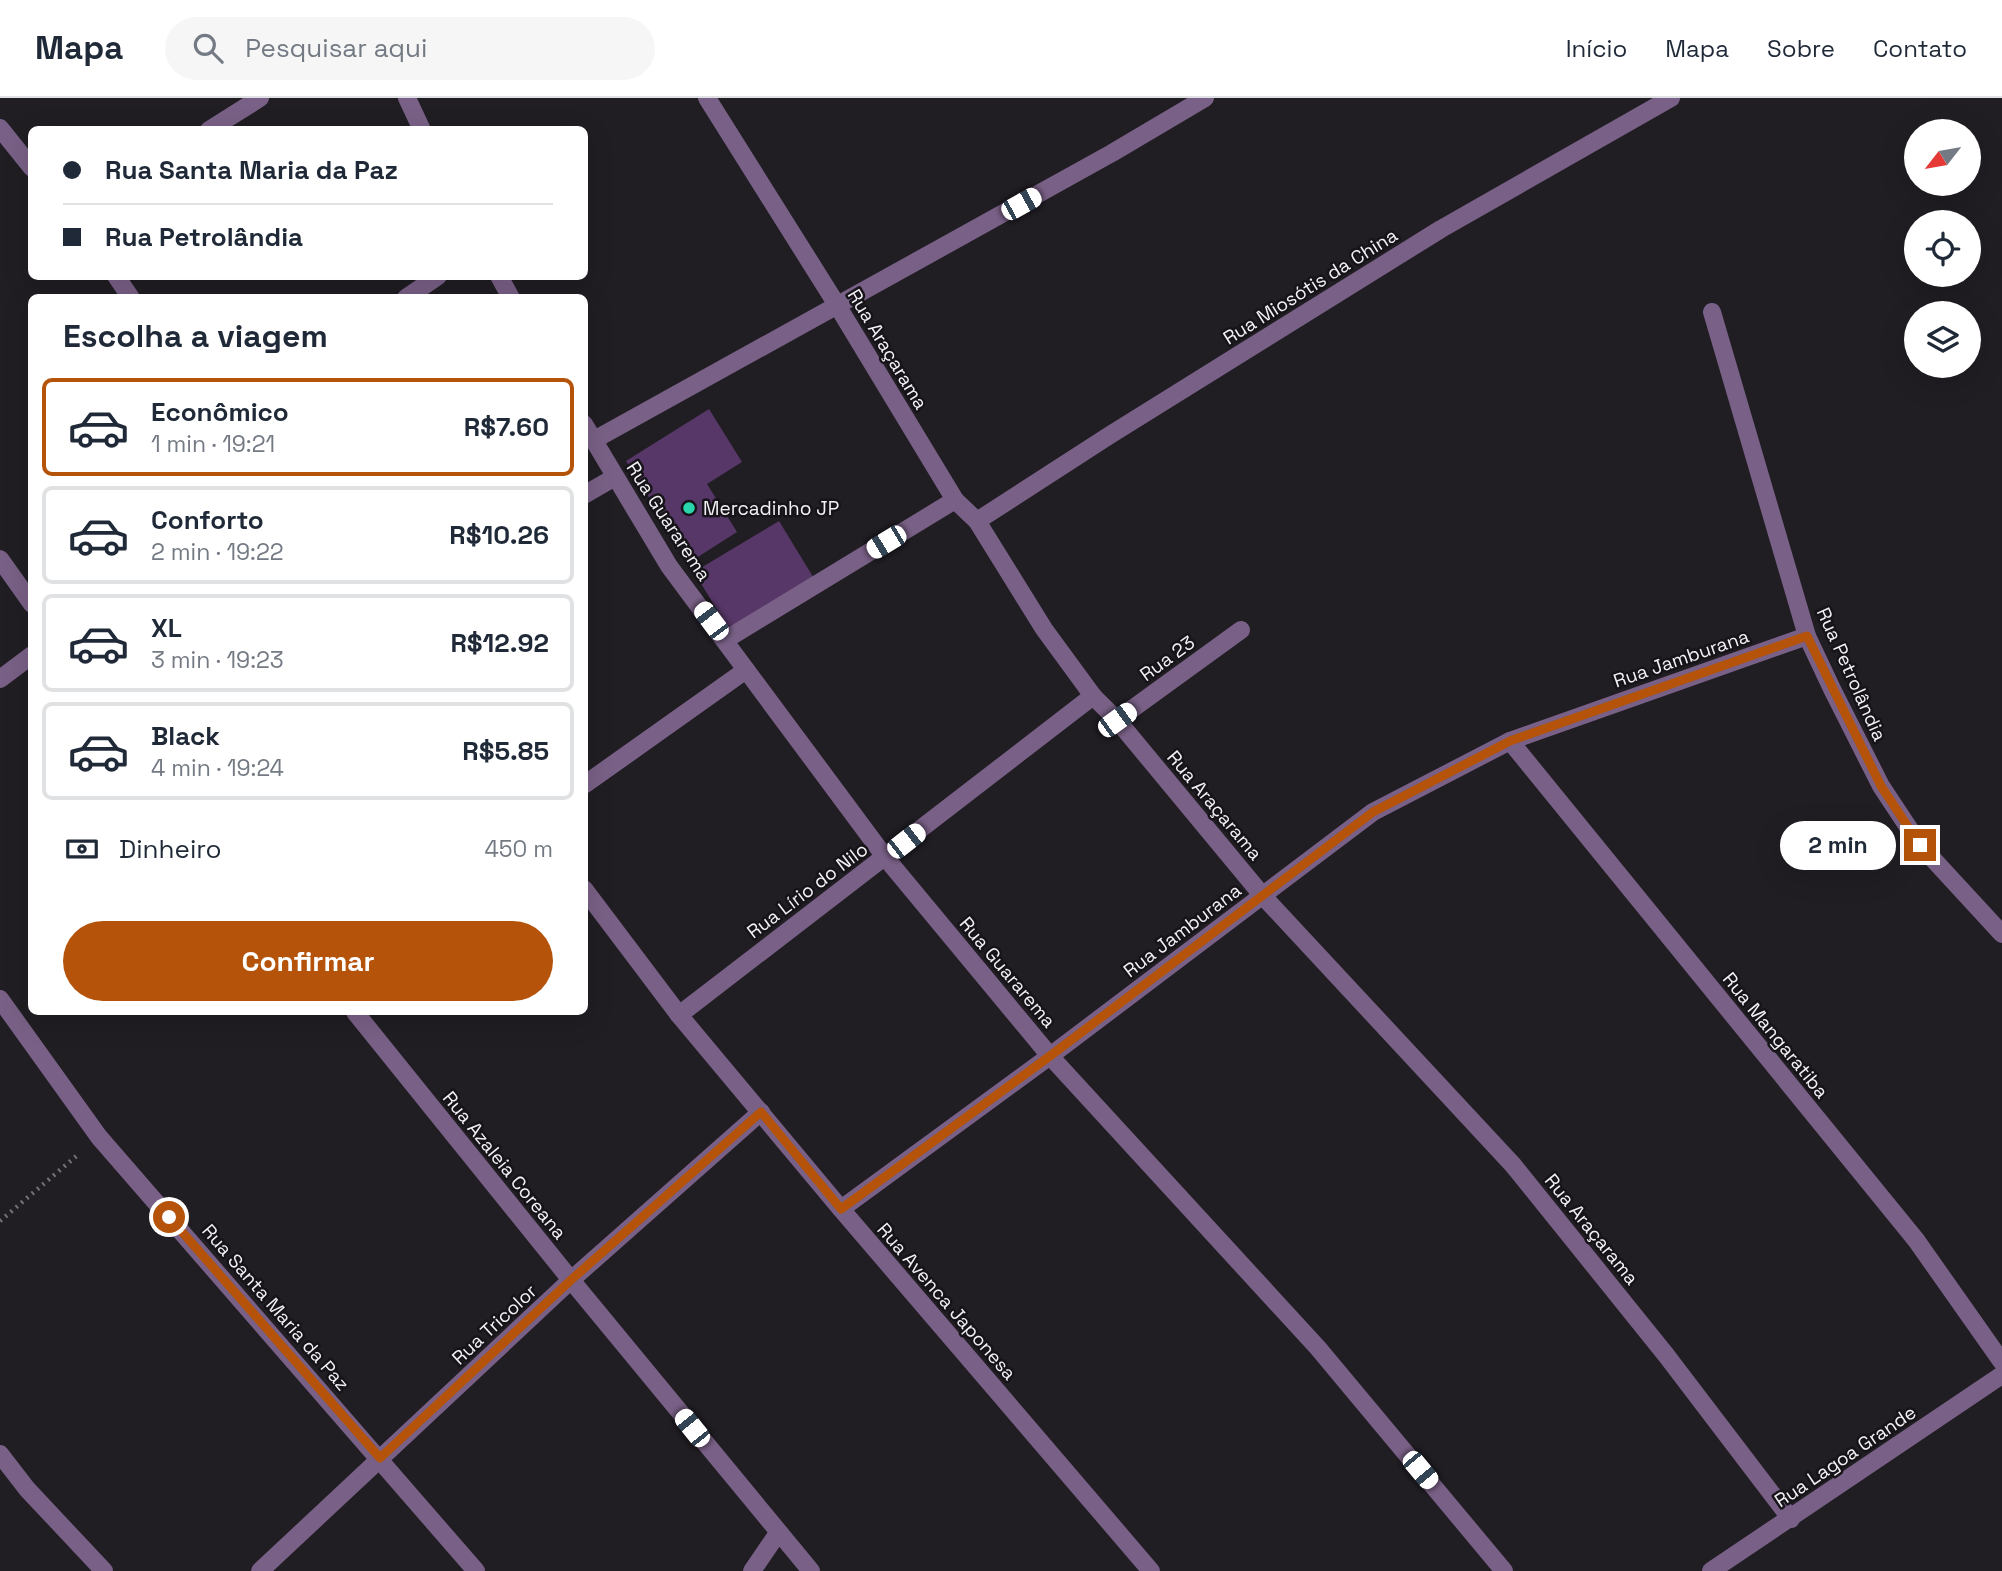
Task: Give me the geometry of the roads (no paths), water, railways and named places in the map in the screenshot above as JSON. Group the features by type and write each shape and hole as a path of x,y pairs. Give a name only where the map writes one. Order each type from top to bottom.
{"street":[{"path":"215,126 260,98"},
{"path":"407,98 420,126"},
{"name":"Rua Araçarama","path":"706,98 837,305 955,500 977,521 1044,629 1093,696 1117,720 1262,895 1513,1165 1666,1354 1791,1519"},
{"path":"594,440 1112,153 1205,98"},
{"name":"Rua Miosótis da China","path":"977,521 1441,229 1671,98"},
{"path":"0,128 28,163"},
{"path":"412,294 432,280"},
{"name":"Rua Petrolândia","path":"1712,312 1807,636 1881,786 1920,845 2002,934"},
{"name":"Rua Guararema","path":"588,430 670,566 886,857 1050,1056 1318,1348 1504,1571"},
{"path":"588,493 615,477"},
{"path":"725,639 955,500"},
{"path":"0,559 28,598"},
{"name":"Rua 23","path":"1117,720 1241,630"},
{"name":"Rua Jamburana","path":"841,1209 1050,1056 1373,812 1510,741 1807,636"},
{"path":"0,679 28,658"},
{"path":"588,782 746,670"},
{"name":"Rua Lírio do Nilo","path":"679,1014 1093,696"},
{"name":"Rua Mangaratiba","path":"1510,741 1916,1240 2002,1362"},
{"name":"Rua Avenca Japonesa","path":"588,895 679,1014 841,1209 1151,1571"},
{"name":"Rua Santa Maria da Paz","path":"0,999 99,1137 476,1571"},
{"name":"Rua Azaleia Coreana","path":"357,1015 811,1571"},
{"name":"Rua Tricolor","path":"260,1571 571,1280 761,1112"},
{"name":"Rua Lagoa Grande","path":"1714,1570 2002,1375"},
{"path":"0,1454 27,1489 104,1571"},
{"path":"752,1571 778,1533"}],"place":[{"name":"Mercadinho JP","path":"689,508"}]}
